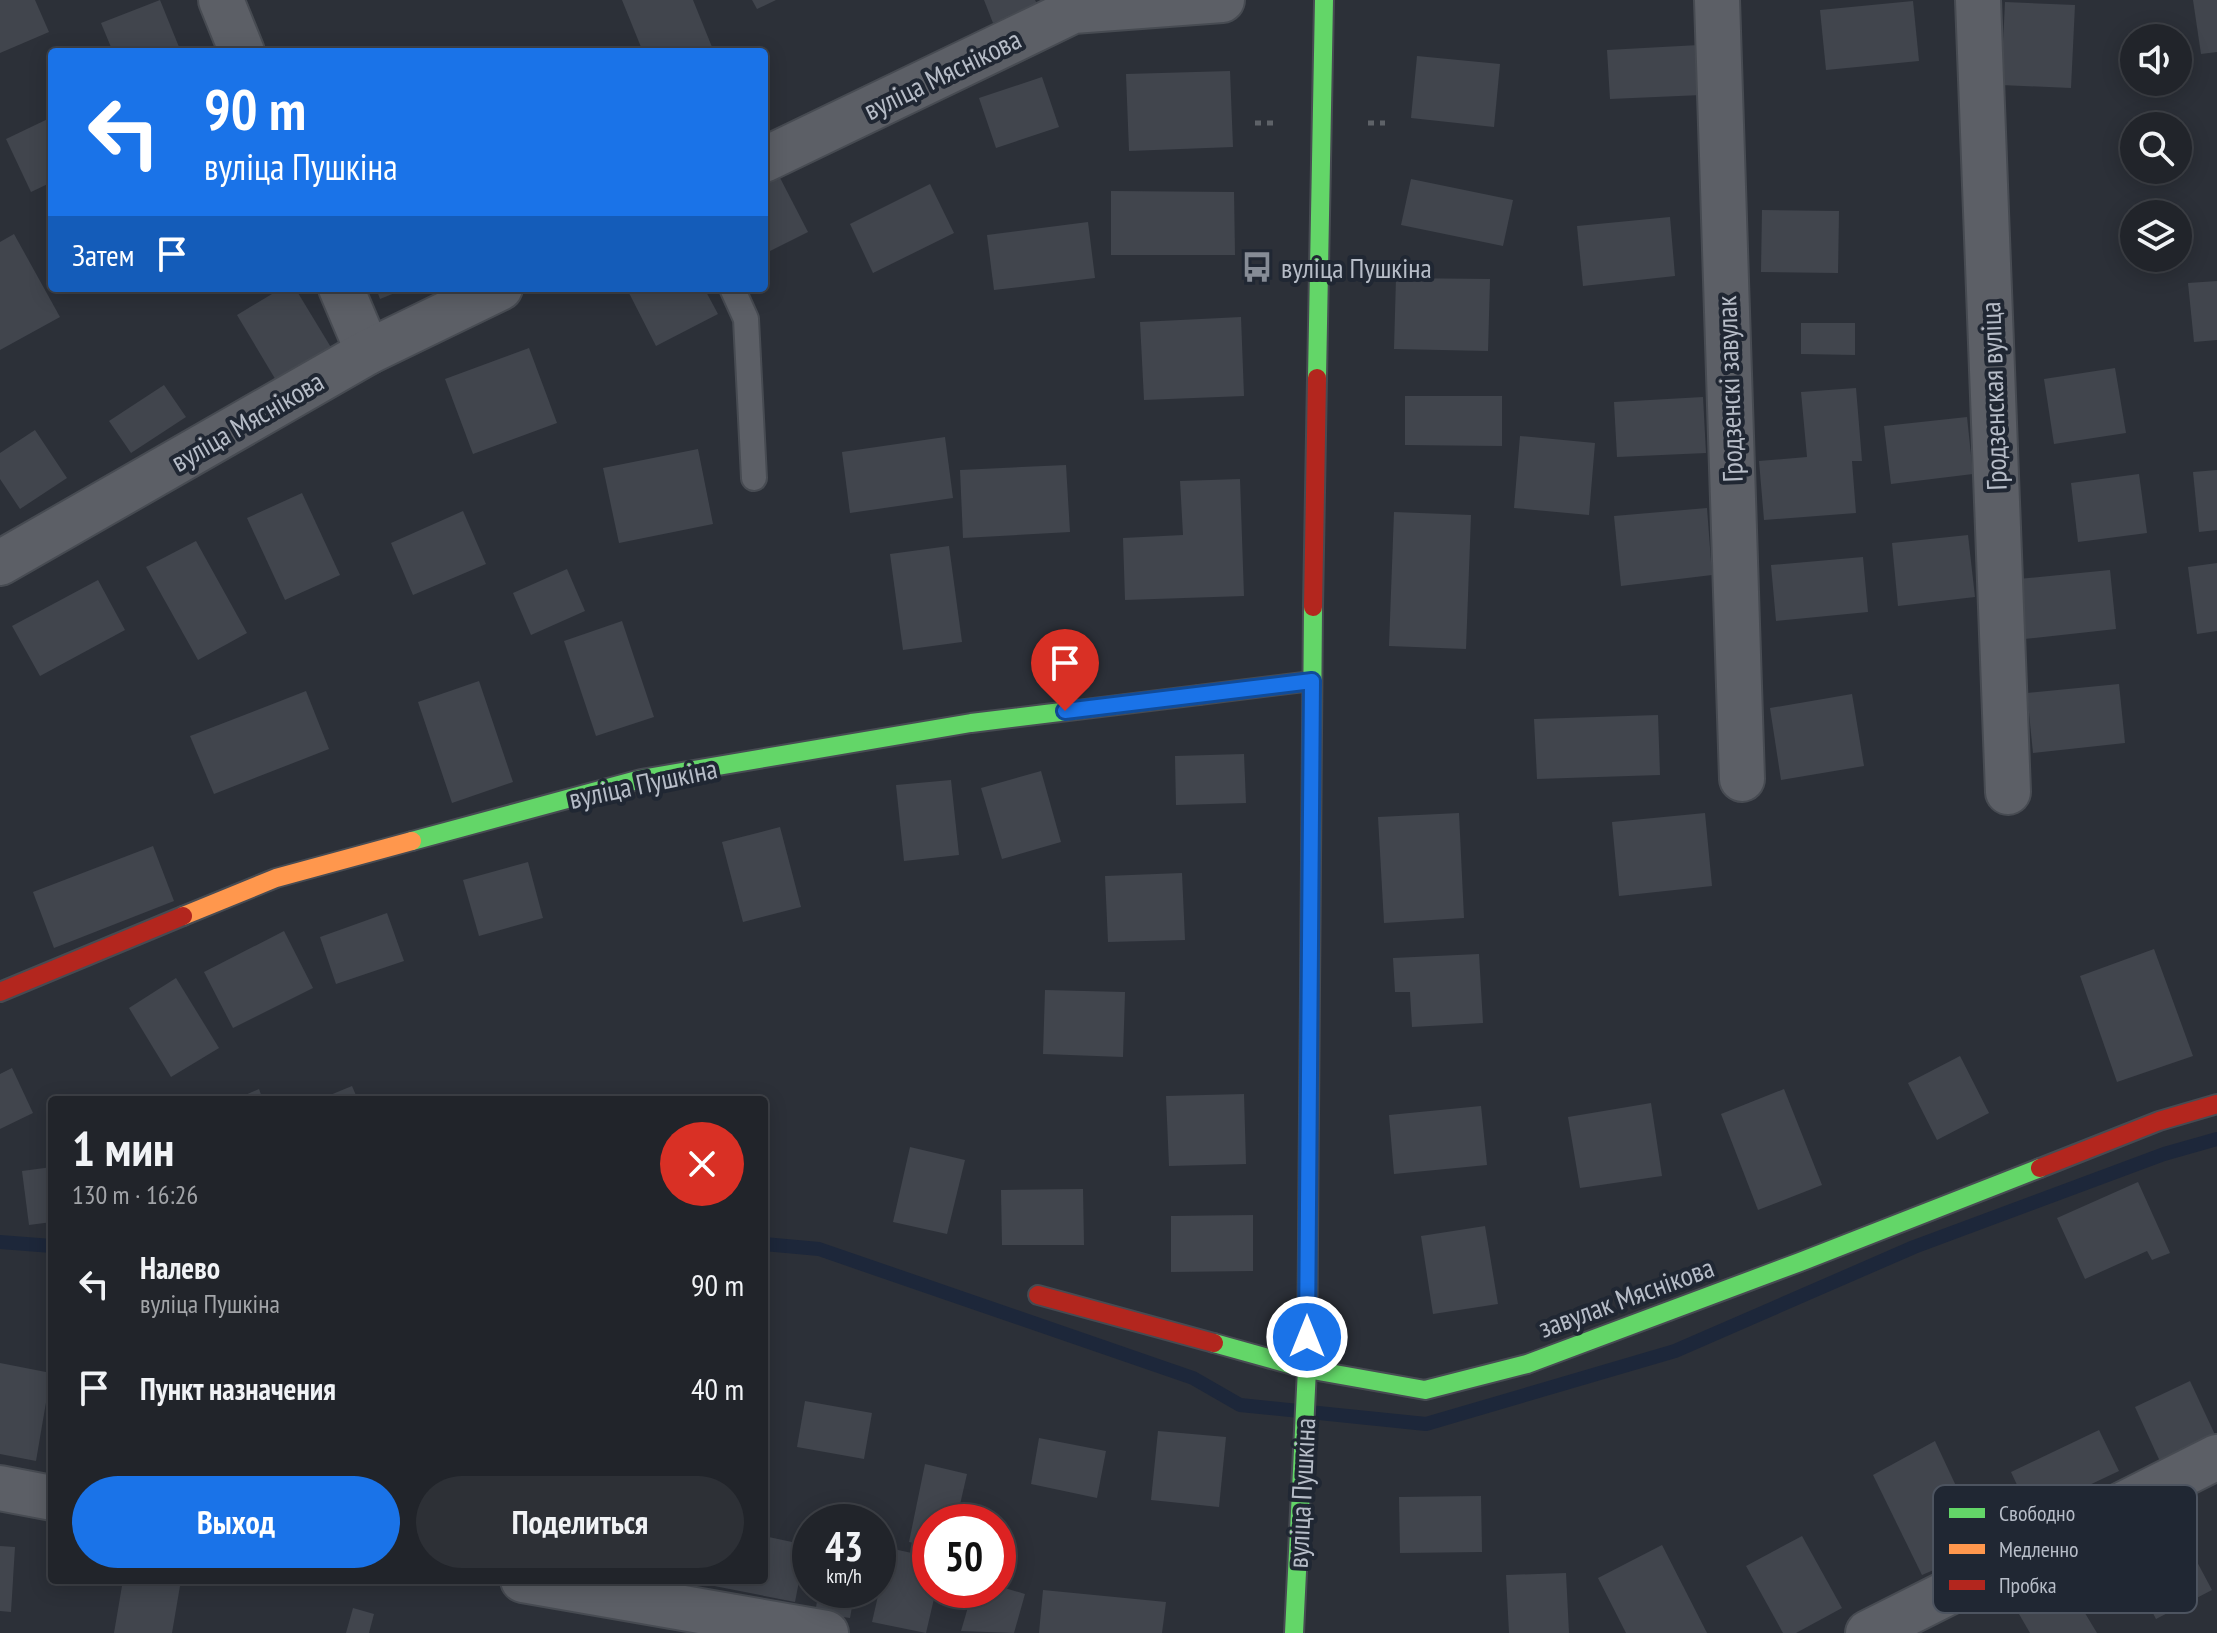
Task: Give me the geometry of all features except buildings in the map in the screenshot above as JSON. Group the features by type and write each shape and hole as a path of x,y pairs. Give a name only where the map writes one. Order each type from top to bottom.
{"street":[{"path":"221,0 240,48"},
{"name":"вуліца Мяснікова","path":"768,158 1070,6 1222,0"},
{"name":"вуліца Пушкіна","path":"1294,1633 1307,1369 1312,681 1324,0"},
{"name":"Гродзенскі завулак","path":"1717,0 1742,779"},
{"name":"Гродзенская вуліца","path":"1978,0 2008,792"},
{"path":"343,292 368,352"},
{"name":"вуліца Мяснікова","path":"0,563 368,352 492,292"},
{"name":"вуліца Пушкіна","path":"0,992 276,878 641,779 971,723 1312,681"},
{"name":"завулак Мяснікова","path":"1038,1295 1307,1369 1425,1390 1527,1364 1800,1262 2159,1121 2217,1104"},
{"path":"2161,1485 2217,1457"},
{"path":"0,1488 48,1497"},
{"path":"546,1584 826,1633"},
{"path":"1868,1633 1933,1600"}],"lane":[{"path":"734,292 746,319 754,478"}],"waterway":[{"path":"768,1244 819,1249 1193,1378 1240,1405 1426,1424 1675,1351 1914,1247 2164,1154 2217,1139"},
{"path":"0,1242 48,1246"}],"traffic: fast":[{"path":"1317,378 1324,0"},
{"path":"1294,1633 1307,1369 1313,607"},
{"path":"412,841 641,779 971,723 1199,695"},
{"path":"1214,1343 1307,1369 1425,1390 1527,1364 2040,1168"}],"traffic: slow":[{"path":"1199,695 1312,681"},
{"path":"183,916 276,878 412,841"}],"traffic: jam":[{"path":"1313,607 1317,378"},
{"path":"0,992 183,916"},
{"path":"2040,1168 2159,1121 2217,1104"},
{"path":"1038,1295 1214,1343"}],"place":[{"name":"вуліца Пушкіна","path":"1257,267"}],"route":[{"path":"1065,711 1312,681 1307,1337"}]}
